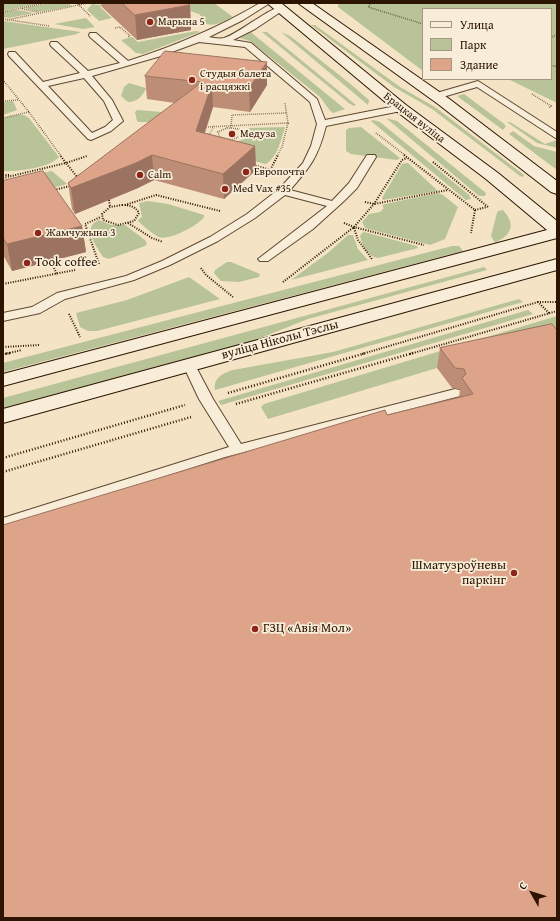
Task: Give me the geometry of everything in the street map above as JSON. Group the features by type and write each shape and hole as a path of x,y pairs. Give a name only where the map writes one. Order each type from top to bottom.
{"street":[{"path":"304,3 436,96 557,189"},
{"name":"Брацкая вуліца","path":"280,5 401,108 515,194 557,232"},
{"path":"3,380 557,232"},
{"name":"вуліца Ніколы Тэслы","path":"3,416 557,264"}],"lane":[{"path":"41,85 87,75 152,56 198,39 242,19 266,3"},
{"path":"225,41 252,27 280,5"},
{"path":"93,35 126,64"},
{"path":"3,317 36,310 61,296 130,278 166,264 245,220 283,191 307,164 316,146 322,124 314,101 248,45 225,41 198,39"},
{"path":"12,54 91,137 108,129 118,121 116,112 87,75 54,44"},
{"path":"152,56 175,58"},
{"path":"261,68 276,69"},
{"path":"436,96 474,82 557,136"},
{"path":"322,124 401,108"},
{"path":"264,259 298,236 334,205 351,188 371,157"},
{"path":"283,191 334,205"},
{"path":"189,366 209,405 236,449"},
{"path":"3,523 236,449 455,393"}],"path":[{"path":"3,12 46,3"},
{"path":"84,10 89,3"},
{"path":"3,20 89,3"},
{"path":"93,3 108,3"},
{"path":"371,3 368,7 422,24"},
{"path":"19,8 39,13"},
{"path":"3,80 82,183"},
{"path":"3,87 8,86"},
{"path":"3,101 18,100"},
{"path":"268,174 282,147 288,122 285,103"},
{"path":"3,118 29,112"},
{"path":"231,128 232,115 286,113"},
{"path":"206,128 232,124 288,122"},
{"path":"205,143 214,126"},
{"path":"216,139 221,137 232,139 239,138 243,134 239,129 223,129 218,132 219,136 221,137"},
{"path":"280,284 354,227 374,204 402,160 407,158"},
{"path":"3,176 14,175 66,163"},
{"path":"250,164 271,170"},
{"path":"52,190 74,185"},
{"path":"374,204 449,190"},
{"path":"99,264 85,224 101,217 103,212 110,207 126,205 156,195 222,212 215,216"},
{"path":"109,200 110,207"},
{"path":"101,217 106,222 111,224 128,223 137,219 139,213 135,208 126,205"},
{"path":"475,210 488,207"},
{"path":"128,223 152,238 165,242 157,245"},
{"path":"354,227 358,240 365,252 375,263"},
{"path":"94,265 104,263"},
{"path":"3,284 76,269"},
{"path":"538,302 549,313"},
{"path":"3,472 209,405 538,302 557,302"},
{"path":"3,458 209,405 557,311"},
{"path":"3,347 42,345"}],"green space":[{"path":"3,3 43,3 3,11"},
{"path":"51,3 69,3 71,6 40,12 24,8"},
{"path":"111,3 100,7 112,18 99,21 87,10 92,4 100,5"},
{"path":"187,3 214,3 233,17 218,24 210,25 203,22 204,19 199,14 190,11"},
{"path":"338,3 557,3 557,103 510,80 552,80 552,8 422,8 422,70 338,7"},
{"path":"18,10 34,13 9,18 3,17 3,12"},
{"path":"86,18 95,27 83,29 54,24"},
{"path":"3,21 81,32 3,49"},
{"path":"311,25 315,25 400,87 435,107 524,175 523,177 432,109 394,87"},
{"path":"196,31 200,32 143,54 136,53 121,40 132,37 138,42"},
{"path":"251,32 345,109 333,113 319,96 250,41 240,38"},
{"path":"262,32 267,32 356,105 354,106 350,104"},
{"path":"281,32 295,40 354,87 369,100 368,105"},
{"path":"129,83 146,88 139,98 128,102 121,96 124,87"},
{"path":"464,94 503,123 506,126 503,130 457,96"},
{"path":"13,101 17,110 3,115 3,102"},
{"path":"137,110 174,113 162,122 139,122 137,121 135,112"},
{"path":"24,115 29,118 59,157 41,167 16,171 3,171 3,118"},
{"path":"386,118 397,121 486,193 485,196 479,196"},
{"path":"373,120 380,122 469,195 471,199 466,200 371,121"},
{"path":"507,122 510,122 545,144 557,140 557,148 537,143"},
{"path":"285,127 276,152 266,164 225,154 236,142 247,138 249,134 247,129 249,128"},
{"path":"361,127 400,158 397,160 351,154 346,151 346,130 349,128"},
{"path":"513,131 534,146 557,152 557,170 509,134"},
{"path":"408,163 438,191 383,200 382,198 402,164"},
{"path":"52,171 67,184 14,198 6,181"},
{"path":"438,193 443,195 458,207 445,239 430,245 365,228 362,222 369,214 380,212 384,208 382,206 385,204"},
{"path":"148,201 168,204 204,215 204,217 183,232 170,237 159,237 138,220 142,217 139,203"},
{"path":"503,210 510,220 511,225 508,233 501,240 495,243 491,236 497,213 498,211"},
{"path":"99,220 111,225 125,225 145,240 147,244 109,259 103,257 94,243 91,232 91,227"},
{"path":"364,232 417,246 418,248 378,258 374,257 366,250 360,236"},
{"path":"348,235 353,235 358,249 368,260 291,280 329,252"},
{"path":"452,246 459,246 463,251 3,372 3,363"},
{"path":"227,262 231,262 260,274 259,277 239,282 221,281 214,273 215,270"},
{"path":"484,267 487,270 308,319 248,343 3,411 3,398"},
{"path":"189,277 220,299 97,331 88,331 80,327 76,313 127,300"},
{"path":"519,299 523,302 215,390 217,379 222,374 233,370 333,352"},
{"path":"528,310 533,314 221,405 218,401"},
{"path":"557,316 557,352 548,342 437,368 268,419 261,407 264,404"}],"building":[{"path":"122,3 187,3 190,5 135,15"},
{"path":"165,51 267,62 249,88 212,84 196,131 255,146 223,174 152,155 136,163 71,188 68,183 202,82 145,76"},
{"path":"43,171 82,226 7,244 3,238 3,181"},
{"name":"ГЗЦ «Авія Мол»","path":"552,324 557,330 557,918 3,918 3,525 385,410 387,415 473,394 462,378 466,374 464,369 455,368 440,348"}],"place":[{"name":"Марына 5","path":"150,22"},
{"name":"Студыя балета і расцяжкі","path":"192,80"},
{"name":"Медуза","path":"232,134"},
{"name":"Европочта","path":"246,172"},
{"name":"Calm","path":"140,175"},
{"name":"Med Vax #35","path":"225,189"},
{"name":"Жамчужына 3","path":"38,233"},
{"name":"Took coffee","path":"27,263"},
{"name":"Шматузроўневы паркінг","path":"514,573"},
{"name":"ГЗЦ «Авія Мол»","path":"255,629"}]}
